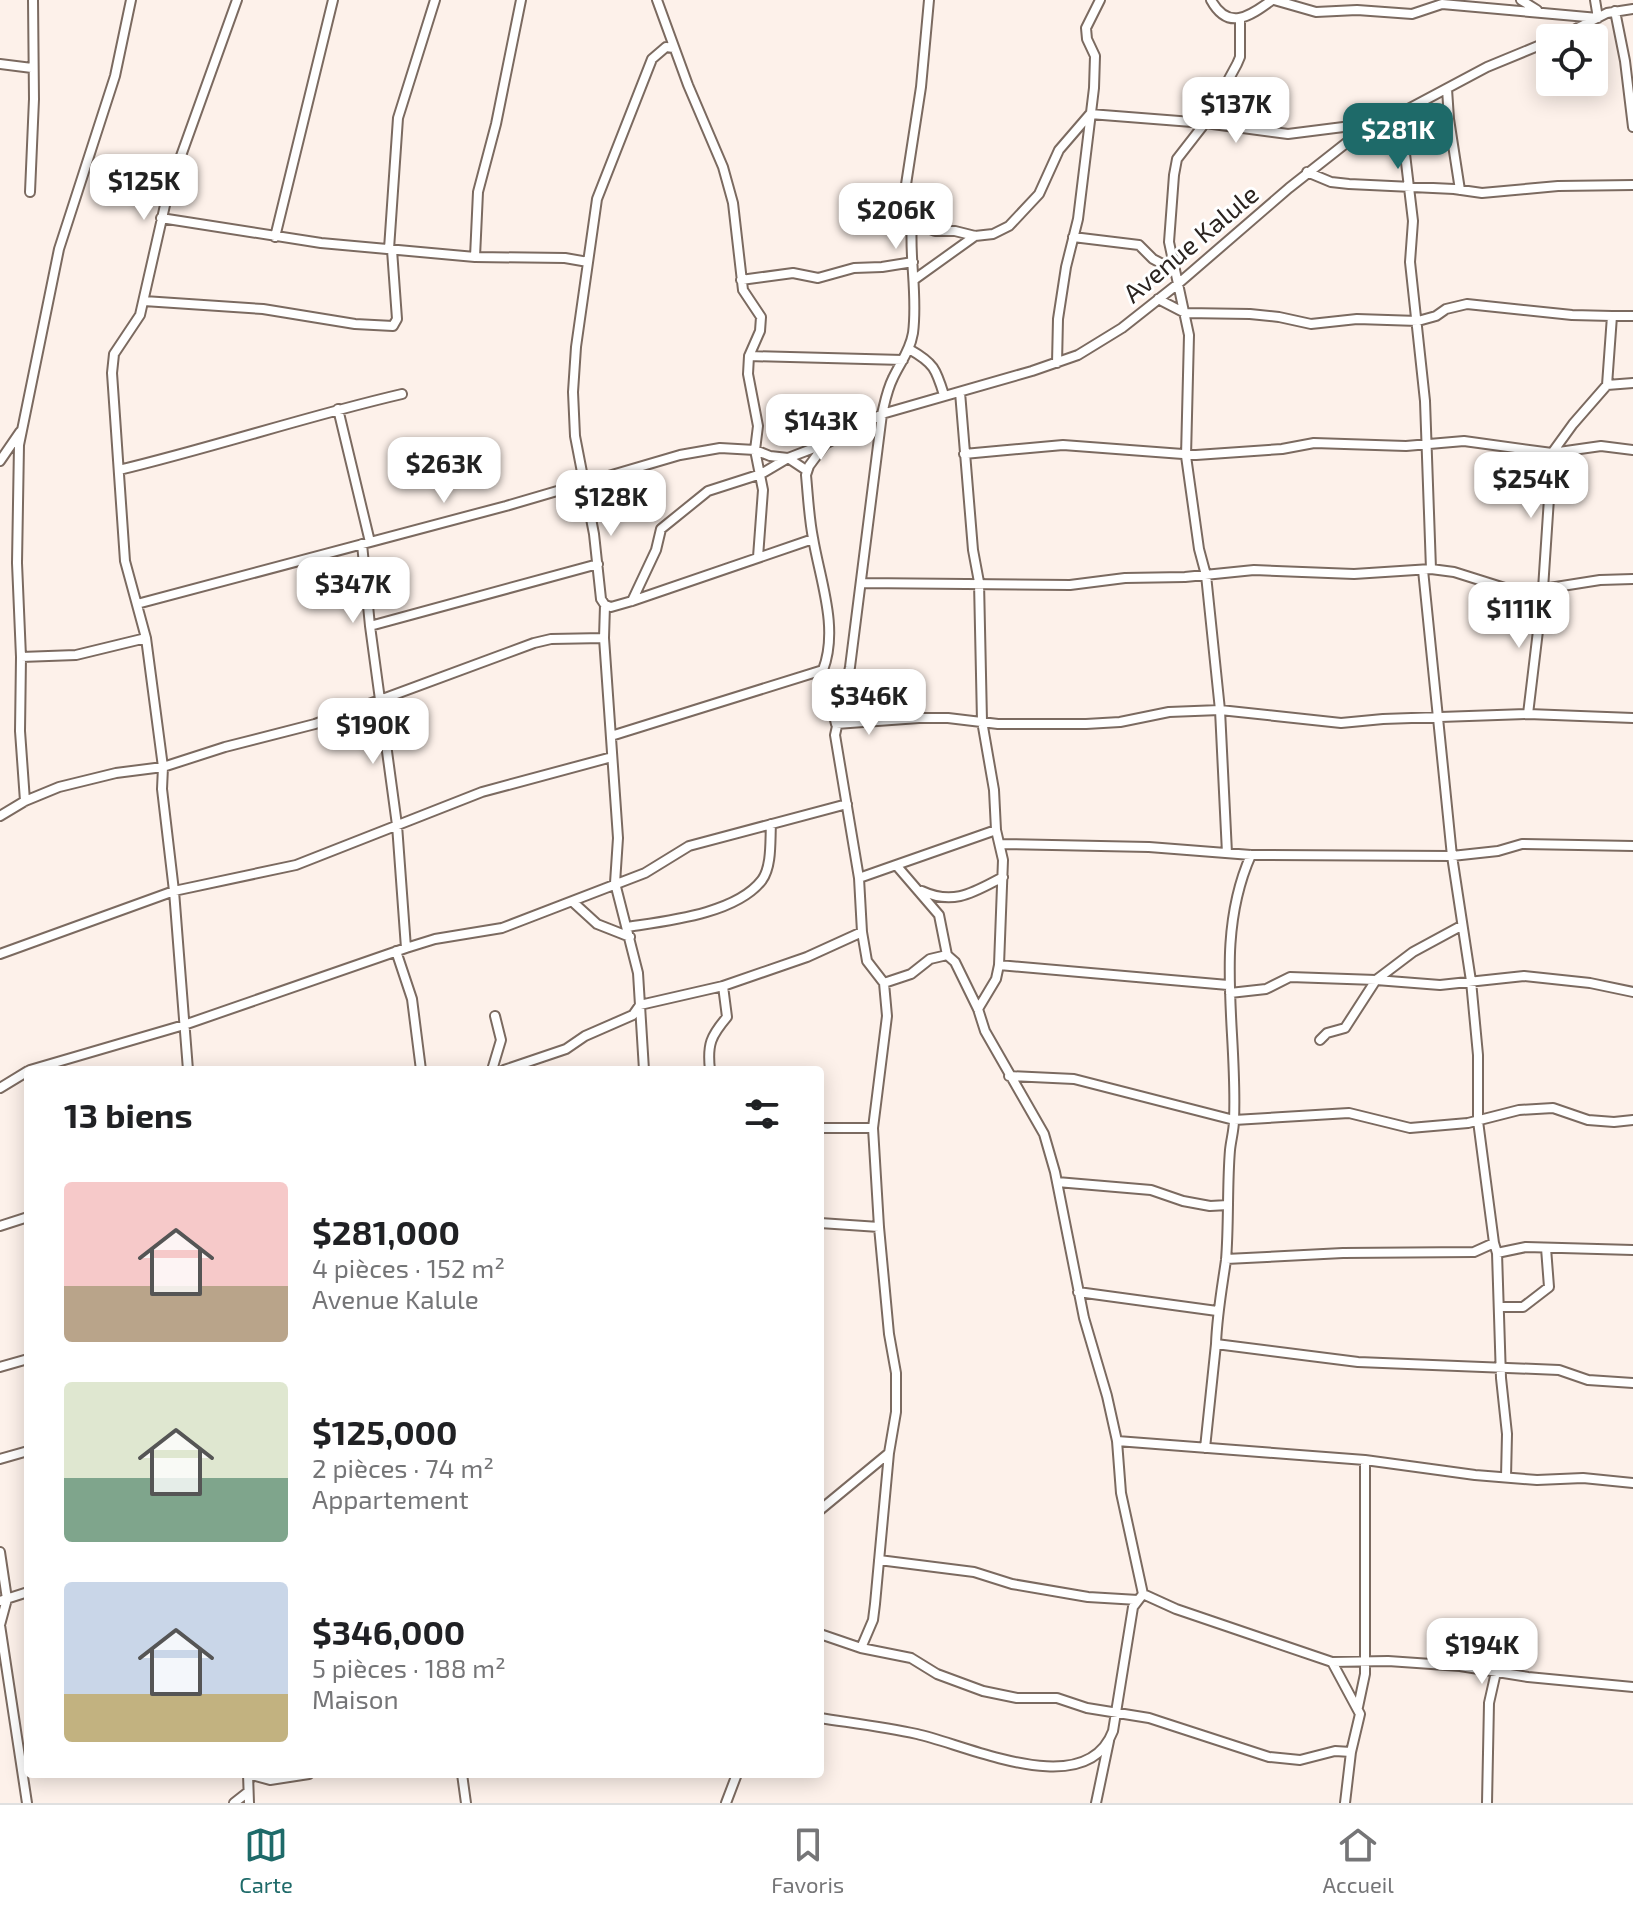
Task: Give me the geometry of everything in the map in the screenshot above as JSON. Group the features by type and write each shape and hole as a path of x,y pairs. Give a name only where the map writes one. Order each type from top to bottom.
{"street":[{"path":"30,192 33,0"},
{"path":"25,801 20,731 19,445 59,249 115,76 131,0"},
{"path":"188,1066 174,891 162,789 163,767 146,638 125,561 112,373 114,354 136,325 168,192 237,0"},
{"path":"275,237 333,0"},
{"path":"144,301 263,309 355,324 393,326 397,319 391,250 398,118 435,0"},
{"path":"475,257 478,192 496,124 521,0"},
{"path":"657,0 723,167 733,203 743,290 761,317 760,331 749,356 748,374 758,426 755,450 763,501 758,557"},
{"path":"836,724 850,667 882,414 888,389 909,349 913,334 915,279 912,222 903,204 921,87 929,0"},
{"path":"1057,363 1058,319 1085,168 1090,114 1095,56 1087,39 1086,28 1100,0"},
{"path":"1211,0 1217,12 1240,19 1273,0 1316,12 1357,10 1412,14 1440,2 1485,9 1598,18"},
{"path":"1521,0 1540,12"},
{"path":"1595,0 1598,18"},
{"path":"1586,24 1615,11 1633,9"},
{"path":"1615,11 1633,127"},
{"path":"1227,853 1220,710 1206,575 1186,456 1189,335 1169,242 1177,159 1205,123 1240,57 1240,19"},
{"path":"644,1066 638,973 615,883 618,838 604,638 605,605 601,599 590,507 575,436 573,392 576,347 597,199 648,67 658,52 666,47 674,48"},
{"name":"Avenue Kalule","path":"632,601 656,550 661,529 708,491 761,474 882,414 1057,363 1097,345 1179,283 1340,147 1487,67 1536,47"},
{"path":"0,64 32,68"},
{"path":"1447,89 1460,190"},
{"path":"1400,112 1410,188 1413,228 1411,270 1427,445 1427,570 1437,716 1452,856 1471,981 1478,1055 1478,1121 1497,1253 1501,1367 1506,1412 1506,1477"},
{"path":"912,222 935,231 955,231 975,236 993,234 1009,226 1039,194 1059,150 1090,114"},
{"path":"1090,114 1205,123 1299,135 1381,122"},
{"path":"1307,172 1331,182 1482,193 1558,186 1633,185"},
{"path":"161,218 275,237 391,250 475,257 539,256 588,262"},
{"path":"915,279 975,236"},
{"path":"1073,237 1139,245 1153,259 1174,270"},
{"path":"741,280 793,273 824,277 854,268 913,262"},
{"path":"1158,299 1185,313 1265,315 1311,324 1357,319 1418,321 1467,304 1572,315 1633,316"},
{"path":"1528,714 1543,589 1552,453 1607,385 1612,316"},
{"path":"909,349 929,360 944,395"},
{"path":"749,356 903,360"},
{"path":"1607,385 1633,383"},
{"path":"960,392 973,550 979,582 982,721 994,790 1003,877 999,965 996,979 978,1009"},
{"path":"119,470 402,394"},
{"path":"338,409 366,543 370,626 397,825 406,948"},
{"path":"0,461 23,428"},
{"path":"964,454 1063,445 1186,456 1282,449 1314,443 1427,445 1464,441 1552,453 1601,446 1633,450"},
{"path":"827,443 806,470 813,539 827,606 828,651 823,670 836,724 836,751 859,878 867,961 884,983 887,1016 873,1128 889,1334 896,1373 896,1412 889,1453 873,1620 861,1648"},
{"path":"137,604 680,455 720,448 755,450 788,458 806,470"},
{"path":"605,605 611,607 632,601 813,539"},
{"path":"370,626 598,564"},
{"path":"862,583 979,582 1058,586 1244,570 1343,574 1427,570 1454,572 1508,589 1543,589 1600,580 1633,579"},
{"path":"21,657 76,655 146,638"},
{"path":"0,816 25,801 59,787 116,773 163,767 315,724 534,643 551,639 604,638"},
{"path":"611,736 823,670"},
{"path":"836,724 919,718 998,724 1086,724 1120,722 1169,712 1220,710 1341,723 1528,714 1633,718"},
{"path":"0,954 174,891 285,868 482,792 612,757"},
{"path":"43,1066 184,1025 435,939 502,928 574,903 615,883 645,873 689,846 847,804"},
{"path":"574,903 597,924 628,932 692,916 737,899 763,878 768,864 771,824"},
{"path":"859,878 996,830"},
{"path":"1001,844 1149,847 1251,855 1452,856 1498,851 1522,844 1633,846"},
{"path":"1205,1448 1217,1311 1226,1259 1234,1120 1229,989 1231,923 1241,879 1251,855"},
{"path":"896,865 939,915 947,955 955,962 985,1031 1044,1134 1057,1182 1078,1292 1117,1441 1121,1493 1141,1597 1130,1625 1116,1712 1096,1803"},
{"path":"918,889 945,900 973,892 1003,877"},
{"path":"939,915 945,900"},
{"path":"1320,1040 1327,1033 1345,1028 1376,980 1413,952 1461,926"},
{"path":"516,1066 566,1049 585,1036 633,1015 640,1005 723,986 807,957 862,932"},
{"path":"396,951 412,999 420,1066"},
{"path":"884,983 911,974 930,959 947,955"},
{"path":"999,965 1229,989 1266,989 1290,977 1376,980 1411,985 1524,976 1590,983 1633,992"},
{"path":"710,1066 708,1051 713,1034 727,1017 723,986"},
{"path":"493,1066 501,1040 495,1016"},
{"path":"0,1088 24,1073"},
{"path":"1009,1076 1074,1079 1234,1120 1349,1113 1410,1128 1478,1121 1519,1110 1553,1108 1588,1120 1633,1120"},
{"path":"824,1128 873,1128"},
{"path":"1057,1182 1151,1190 1183,1201 1210,1206 1228,1205"},
{"path":"0,1226 24,1218"},
{"path":"824,1223 879,1227"},
{"path":"1226,1259 1343,1253 1474,1252 1494,1243"},
{"path":"1497,1253 1526,1247 1633,1250"},
{"path":"1499,1307 1523,1307 1549,1287 1546,1248"},
{"path":"1078,1292 1217,1311"},
{"path":"1216,1344 1358,1362 1559,1370 1588,1380 1633,1383"},
{"path":"0,1367 24,1360"},
{"path":"1117,1441 1365,1460 1537,1480 1583,1478 1633,1483"},
{"path":"0,1459 24,1452"},
{"path":"824,1507 889,1453"},
{"path":"1345,1803 1365,1674 1365,1460"},
{"path":"0,1552 4,1600 0,1625 27,1803"},
{"path":"879,1560 974,1572 1012,1584 1088,1597 1141,1597 1332,1662 1460,1666 1633,1687"},
{"path":"4,1600 24,1593"},
{"path":"824,1635 861,1648 911,1658 954,1681 991,1693 1017,1698 1057,1698 1087,1708 1178,1725 1269,1757 1300,1760 1335,1751 1351,1752"},
{"path":"1332,1662 1358,1707"},
{"path":"1487,1803 1489,1703 1496,1672"},
{"path":"824,1719 921,1735 1025,1766 1059,1767 1082,1762 1093,1758 1109,1741"},
{"path":"248,1778 249,1803"},
{"path":"263,1778 283,1778"},
{"path":"463,1778 466,1803"},
{"path":"726,1803 735,1778"},
{"path":"234,1803 248,1792"}]}
